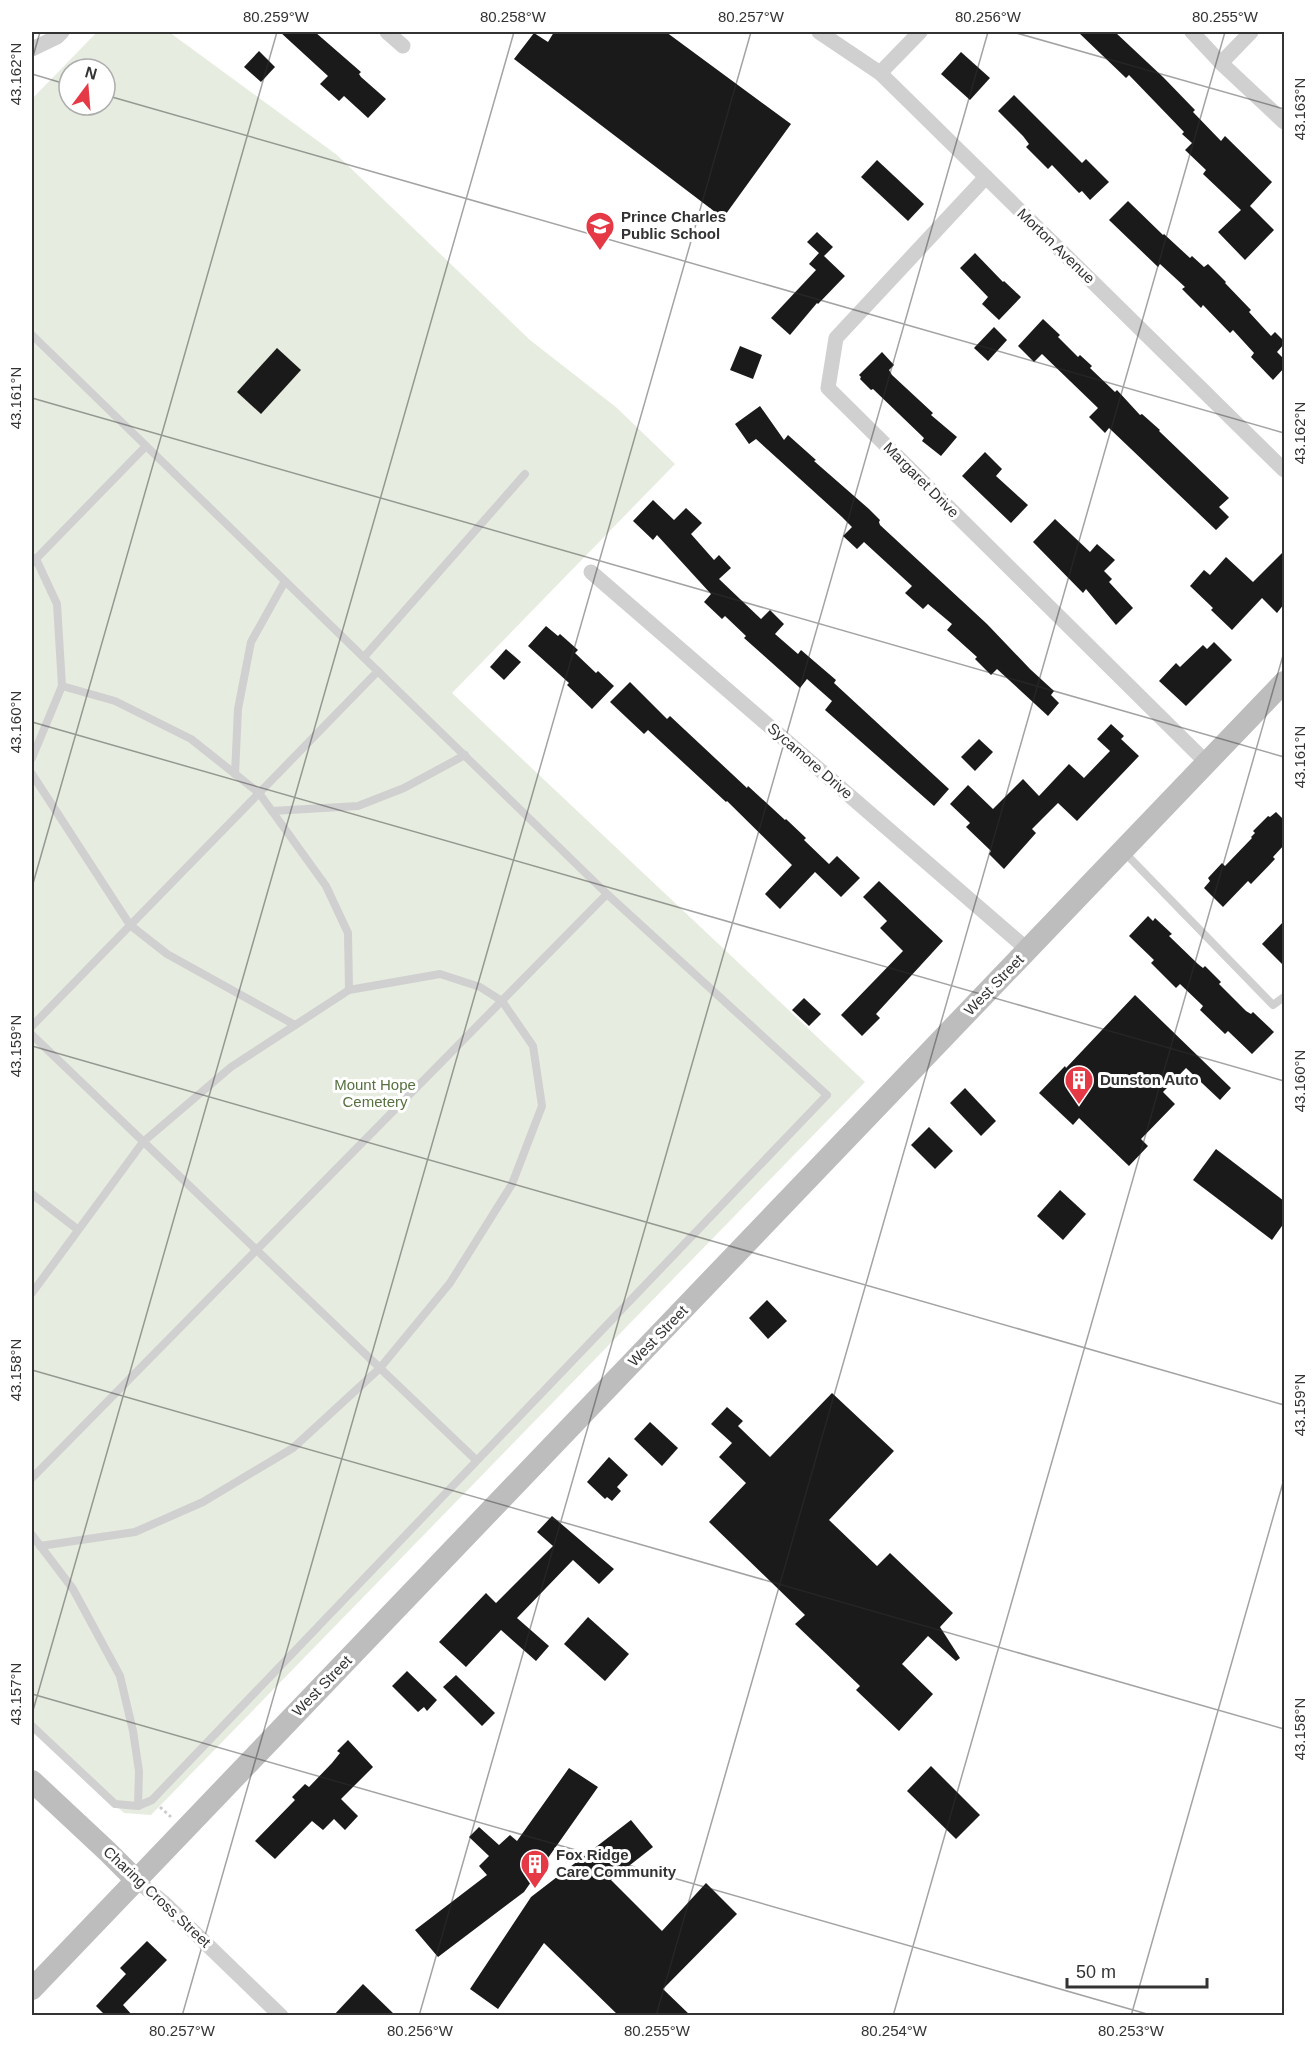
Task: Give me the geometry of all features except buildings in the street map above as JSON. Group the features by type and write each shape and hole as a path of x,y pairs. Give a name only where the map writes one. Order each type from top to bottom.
{"main road":[{"name":"West Street","path":"32,1989 1284,682"},
{"name":"Charing Cross Street","path":"32,1781 136,1880"}],"street":[{"path":"32,49 57,37 62,32"},
{"path":"387,32 403,46"},
{"name":"Morton Avenue","path":"819,32 880,73 1284,470"},
{"path":"880,73 920,32"},
{"path":"1192,32 1221,63 1284,122"},
{"path":"1221,63 1251,32"},
{"name":"Margaret Drive","path":"986,177 836,338 828,388 1208,763"},
{"name":"Sycamore Drive","path":"591,572 1028,950"},
{"name":"Charing Cross Street","path":"136,1880 163,1902 281,2016"}],"lane":[{"path":"32,335 607,894 827,1095 152,1800 138,1806 115,1804 32,1726"},
{"path":"32,758 62,686 57,604 33,560 146,446"},
{"path":"363,657 525,474"},
{"path":"235,774 238,709 251,642 285,581"},
{"path":"32,1026 378,671"},
{"path":"62,686 115,701 191,739 259,793 326,886 348,933 350,990"},
{"path":"272,811 358,806 404,788 465,755"},
{"path":"32,774 130,925 167,954 295,1025"},
{"path":"1123,851 1273,1005 1284,997"},
{"path":"32,1478 607,894"},
{"path":"32,1293 143,1142 231,1067 350,990 440,974 480,987 502,1000 533,1046 542,1106 512,1184 450,1283 380,1368 293,1448 203,1502 135,1532 40,1546"},
{"path":"32,1035 476,1460"},
{"path":"32,1194 77,1229"},
{"path":"32,1535 73,1589 120,1676 133,1731 139,1771 138,1806"}],"green space":[{"name":"Mount Hope Cemetery","path":"97,32 169,32 337,155 530,340 617,408 675,464 452,693 865,1082 151,1815 124,1813 32,1728 32,99 57,73 57,117 117,117 117,57 73,57"}],"place":[{"name":"Prince Charles Public School","path":"600,252"},
{"name":"Dunston Auto","path":"1079,1106"},
{"name":"Fox Ridge Care Community","path":"535,1890"}]}
